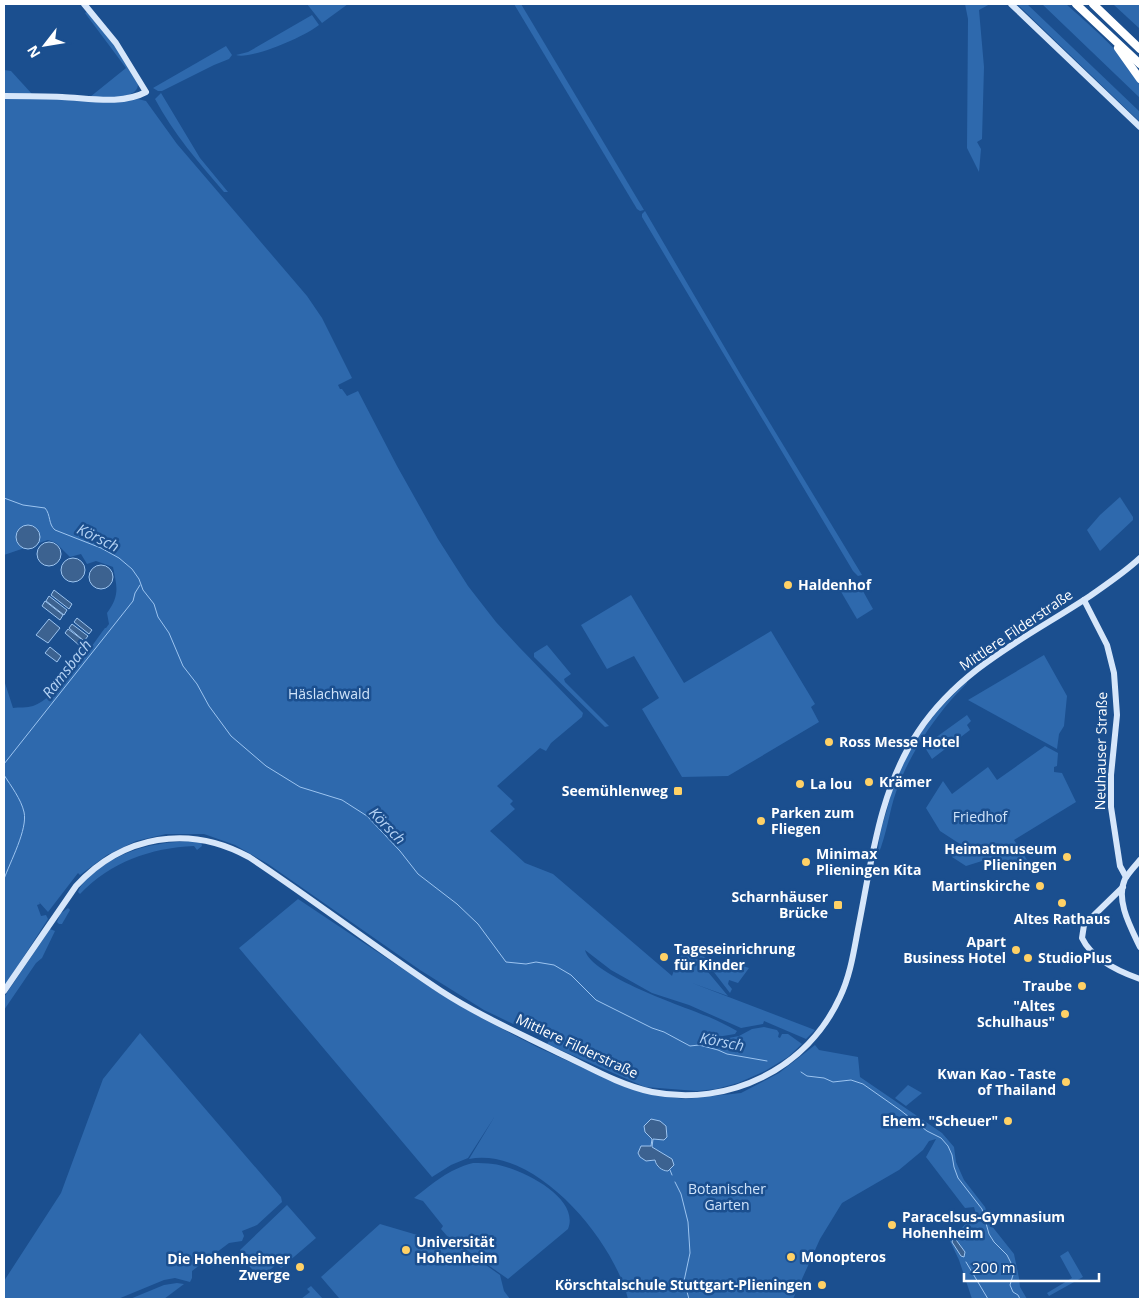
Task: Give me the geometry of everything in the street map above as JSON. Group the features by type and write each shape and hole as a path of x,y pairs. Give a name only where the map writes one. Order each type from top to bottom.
{"highway":[{"path":"1076,4 1140,64"},
{"path":"1093,4 1140,48"},
{"path":"1112,38 1140,79"}],"main road":[{"path":"4,96 116,99 137,96 146,92 116,43 84,4"},
{"path":"1012,4 1140,127"},
{"name":"Mittlere Filderstraße","path":"4,991 72,892 86,875 124,850 144,843 171,838 201,840 230,848 249,858 460,1002 508,1028 609,1077 642,1089 679,1095 709,1094 742,1087 774,1071 797,1055 816,1036 833,1012 848,975 886,797 899,765 918,731 940,703 968,675 1084,600 1140,558"},
{"name":"Neuhauser Straße","path":"1084,600 1107,645 1114,673 1117,715 1111,775 1111,807 1120,866 1126,877"},
{"path":"1140,860 1126,877 1119,896 1084,925 1082,933 1083,940 1089,949 1115,968 1140,979"},
{"path":"1119,896 1140,947"}],"green space":[{"path":"307,4 348,4 322,23"},
{"path":"514,4 521,4 644,210 640,211 637,209"},
{"path":"965,4 990,4 979,10 984,67 982,139 977,142 981,149 979,172 967,148 968,19"},
{"path":"1017,4 1027,4 1140,112 1140,122"},
{"path":"1042,4 1066,4 1117,51 1134,72 1140,84 1140,98"},
{"path":"1140,4 1140,29 1114,5"},
{"path":"88,11 113,43 138,84 132,93 126,96 90,97 126,68 85,13"},
{"path":"312,15 319,25 303,35 265,51 243,56 236,55 248,52"},
{"path":"226,46 232,55 229,59 162,91 153,88"},
{"path":"4,70 11,71 32,94 4,94"},
{"path":"161,93 200,158 228,192 224,192 170,124 155,99"},
{"name":"Häslachwald","path":"4,98 119,101 138,99 146,101 177,144 307,296 322,318 352,378 338,385 340,389 347,396 358,391 438,539 468,586 496,622 583,713 582,717 551,743 546,751 540,748 497,786 513,801 510,804 515,809 490,831 525,863 553,874 672,976 677,961 690,945 708,960 708,972 728,996 692,983 815,1030 806,1039 764,1021 763,1024 741,1028 689,1005 652,993 611,970 585,950 591,960 604,970 640,990 713,1019 737,1031 735,1034 717,1037 718,1040 739,1036 752,1029 764,1027 777,1030 779,1033 778,1037 780,1038 782,1034 788,1034 802,1044 788,1057 765,1071 738,1083 716,1089 697,1091 645,1087 547,1044 549,1041 484,1010 420,970 268,864 235,845 204,834 166,834 136,841 107,855 80,875 78,873 48,912 39,902 40,904 37,905 41,916 46,915 48,919 4,987 4,680 13,708 31,707 52,693 109,624 107,613 116,596 116,580 113,567 96,561 87,564 81,554 70,557 56,543 48,540 4,555"},
{"path":"645,211 742,377 862,575 858,576 853,571 642,217"},
{"path":"1120,497 1133,520 1100,551 1087,530"},
{"path":"853,583 859,584 873,609 857,619 840,590"},
{"path":"631,595 684,683 771,631 815,704 811,707 819,722 728,776 682,777 642,709 659,698 634,656 607,669 581,625"},
{"path":"547,645 571,674 564,679 565,682 609,726 605,727 534,657 534,653"},
{"path":"1044,655 1067,696 1064,726 1059,734 1057,749 968,700"},
{"path":"967,682 934,721 906,767 896,792 878,855 882,827 901,766 914,743 930,721"},
{"path":"967,715 971,721 967,725 970,730 932,759 924,746"},
{"name":"Friedhof","path":"1045,746 1058,753 1057,766 1054,767 1054,772 1062,773 1076,802 1014,840 1031,866 1022,872 982,861 966,866 952,857 960,844 940,831 926,808 943,781 952,794 988,767 997,780"},
{"path":"192,841 201,842 202,846 197,850 194,846 178,847 132,859 105,873 80,894 78,892 82,884 91,875 122,855 144,847"},
{"name":"Botanischer Garten","path":"298,899 439,993 485,1020 537,1047 625,1087 654,1095 685,1099 741,1093 779,1073 815,1045 819,1050 858,1057 860,1077 942,1133 954,1147 956,1162 964,1180 985,1207 991,1225 1014,1254 1020,1287 1027,1299 972,1299 959,1260 950,1241 976,1214 974,1207 965,1208 926,1157 936,1139 929,1141 923,1150 899,1170 842,1203 820,1239 793,1299 628,1299 620,1276 607,1251 568,1202 545,1182 520,1167 494,1159 469,1159 495,1116 468,1158 451,1165 432,1177 239,948"},
{"path":"68,908 70,910 62,924 59,924 57,922 60,914"},
{"path":"50,929 55,931 42,958 36,963 4,1010 4,997"},
{"path":"731,962 749,968 738,983 729,980 728,984 732,989 730,993 710,967 711,963 721,965"},
{"path":"140,1033 281,1197 282,1202 257,1225 242,1231 244,1236 242,1241 229,1243 192,1271 190,1282 175,1278 164,1280 118,1299 4,1299 4,1281 61,1193 103,1079"},
{"path":"908,1085 922,1093 906,1106 895,1098"},
{"path":"473,1163 504,1166 531,1177 557,1195 570,1217 568,1229 508,1279 448,1237 441,1229 443,1226 423,1201 414,1198 448,1173"},
{"path":"287,1205 316,1238 281,1268 277,1264 260,1278 241,1257 240,1250"},
{"path":"380,1224 441,1242 446,1237 500,1275 504,1291 510,1299 339,1299 321,1277"},
{"path":"1068,1251 1083,1277 1049,1296 1047,1293 1072,1278 1060,1256"},
{"path":"184,1284 164,1299 130,1299 164,1285"},
{"path":"311,1286 323,1299 301,1299 310,1292 307,1289"}],"shaded area":[{"path":"28,525 33,526 39,532 39,542 33,548 28,549 23,548 17,542 16,537 17,532 23,526"},
{"path":"49,542 54,543 60,549 60,559 54,565 49,566 44,565 38,559 37,554 38,549 44,543"},
{"path":"73,558 82,561 85,570 82,579 73,582 64,579 61,570 64,561"},
{"path":"101,565 110,568 113,577 110,586 101,589 92,586 89,577 92,568"},
{"path":"54,590 72,604 69,609 51,595"},
{"path":"49,596 67,610 64,615 46,601"},
{"path":"45,601 63,615 60,620 42,606"},
{"path":"77,618 92,630 89,634 74,622"},
{"path":"49,619 60,628 48,643 36,635"},
{"path":"72,624 88,636 84,641 69,628"},
{"path":"68,629 84,641 80,646 65,633"},
{"path":"50,647 61,656 57,662 45,653"},
{"path":"651,1119 660,1121 666,1126 667,1137 664,1140 653,1139 652,1147 672,1159 674,1165 668,1171 660,1168 655,1160 646,1161 638,1153 641,1146 651,1146 652,1139 645,1132 644,1126"},
{"path":"954,1237 965,1252 964,1257 961,1256 952,1242"}],"waterway":[{"name":"Körsch","path":"4,498 23,505 45,508 51,525 55,530 101,548 119,558 132,569 139,579 143,590 154,604 158,617 169,633 183,666 231,736 266,766 300,787 342,800 367,816 400,851 418,874 457,904 478,924 506,962 526,964 536,962 554,965 571,975 596,1000 690,1046 699,1045 727,1054 767,1061"},
{"name":"Ramsbach","path":"4,764 133,601 140,585"},
{"name":"Ramsbach","path":"4,775 21,802 25,819 18,846 4,879"},
{"name":"Körsch","path":"801,1072 807,1076 824,1078 833,1082 851,1080 863,1084 927,1131 941,1138 948,1146 952,1155 958,1178 982,1209 989,1234 1007,1255 1012,1265 1013,1275 1010,1285 1013,1292 1020,1299"},
{"path":"670,1170 672,1175"},
{"path":"675,1182 681,1194 688,1222 690,1253 684,1281 689,1299"},
{"path":"966,1262 988,1299"}],"place":[{"name":"Haldenhof","path":"788,585"},
{"name":"Ross Messe Hotel","path":"829,742"},
{"name":"Krämer","path":"869,782"},
{"name":"La lou","path":"800,784"},
{"name":"Seemühlenweg","path":"678,791"},
{"name":"Parken zum Fliegen","path":"761,821"},
{"name":"Heimatmuseum Plieningen","path":"1067,857"},
{"name":"Minimax Plieningen Kita","path":"806,862"},
{"name":"Martinskirche","path":"1040,886"},
{"name":"Altes Rathaus","path":"1062,903"},
{"name":"Scharnhäuser Brücke","path":"838,905"},
{"name":"Apart Business Hotel","path":"1016,950"},
{"name":"Tageseinrichrung für Kinder","path":"664,957"},
{"name":"StudioPlus","path":"1028,958"},
{"name":"Traube","path":"1082,986"},
{"name":"\"Altes Schulhaus\"","path":"1065,1014"},
{"name":"Kwan Kao - Taste of Thailand","path":"1066,1082"},
{"name":"Ehem. \"Scheuer\"","path":"1008,1121"},
{"name":"Paracelsus-Gymnasium Hohenheim","path":"892,1225"},
{"name":"Universität Hohenheim","path":"406,1250"},
{"name":"Monopteros","path":"791,1257"},
{"name":"Die Hohenheimer Zwerge","path":"300,1267"},
{"name":"Körschtalschule Stuttgart-Plieningen","path":"822,1285"}]}
